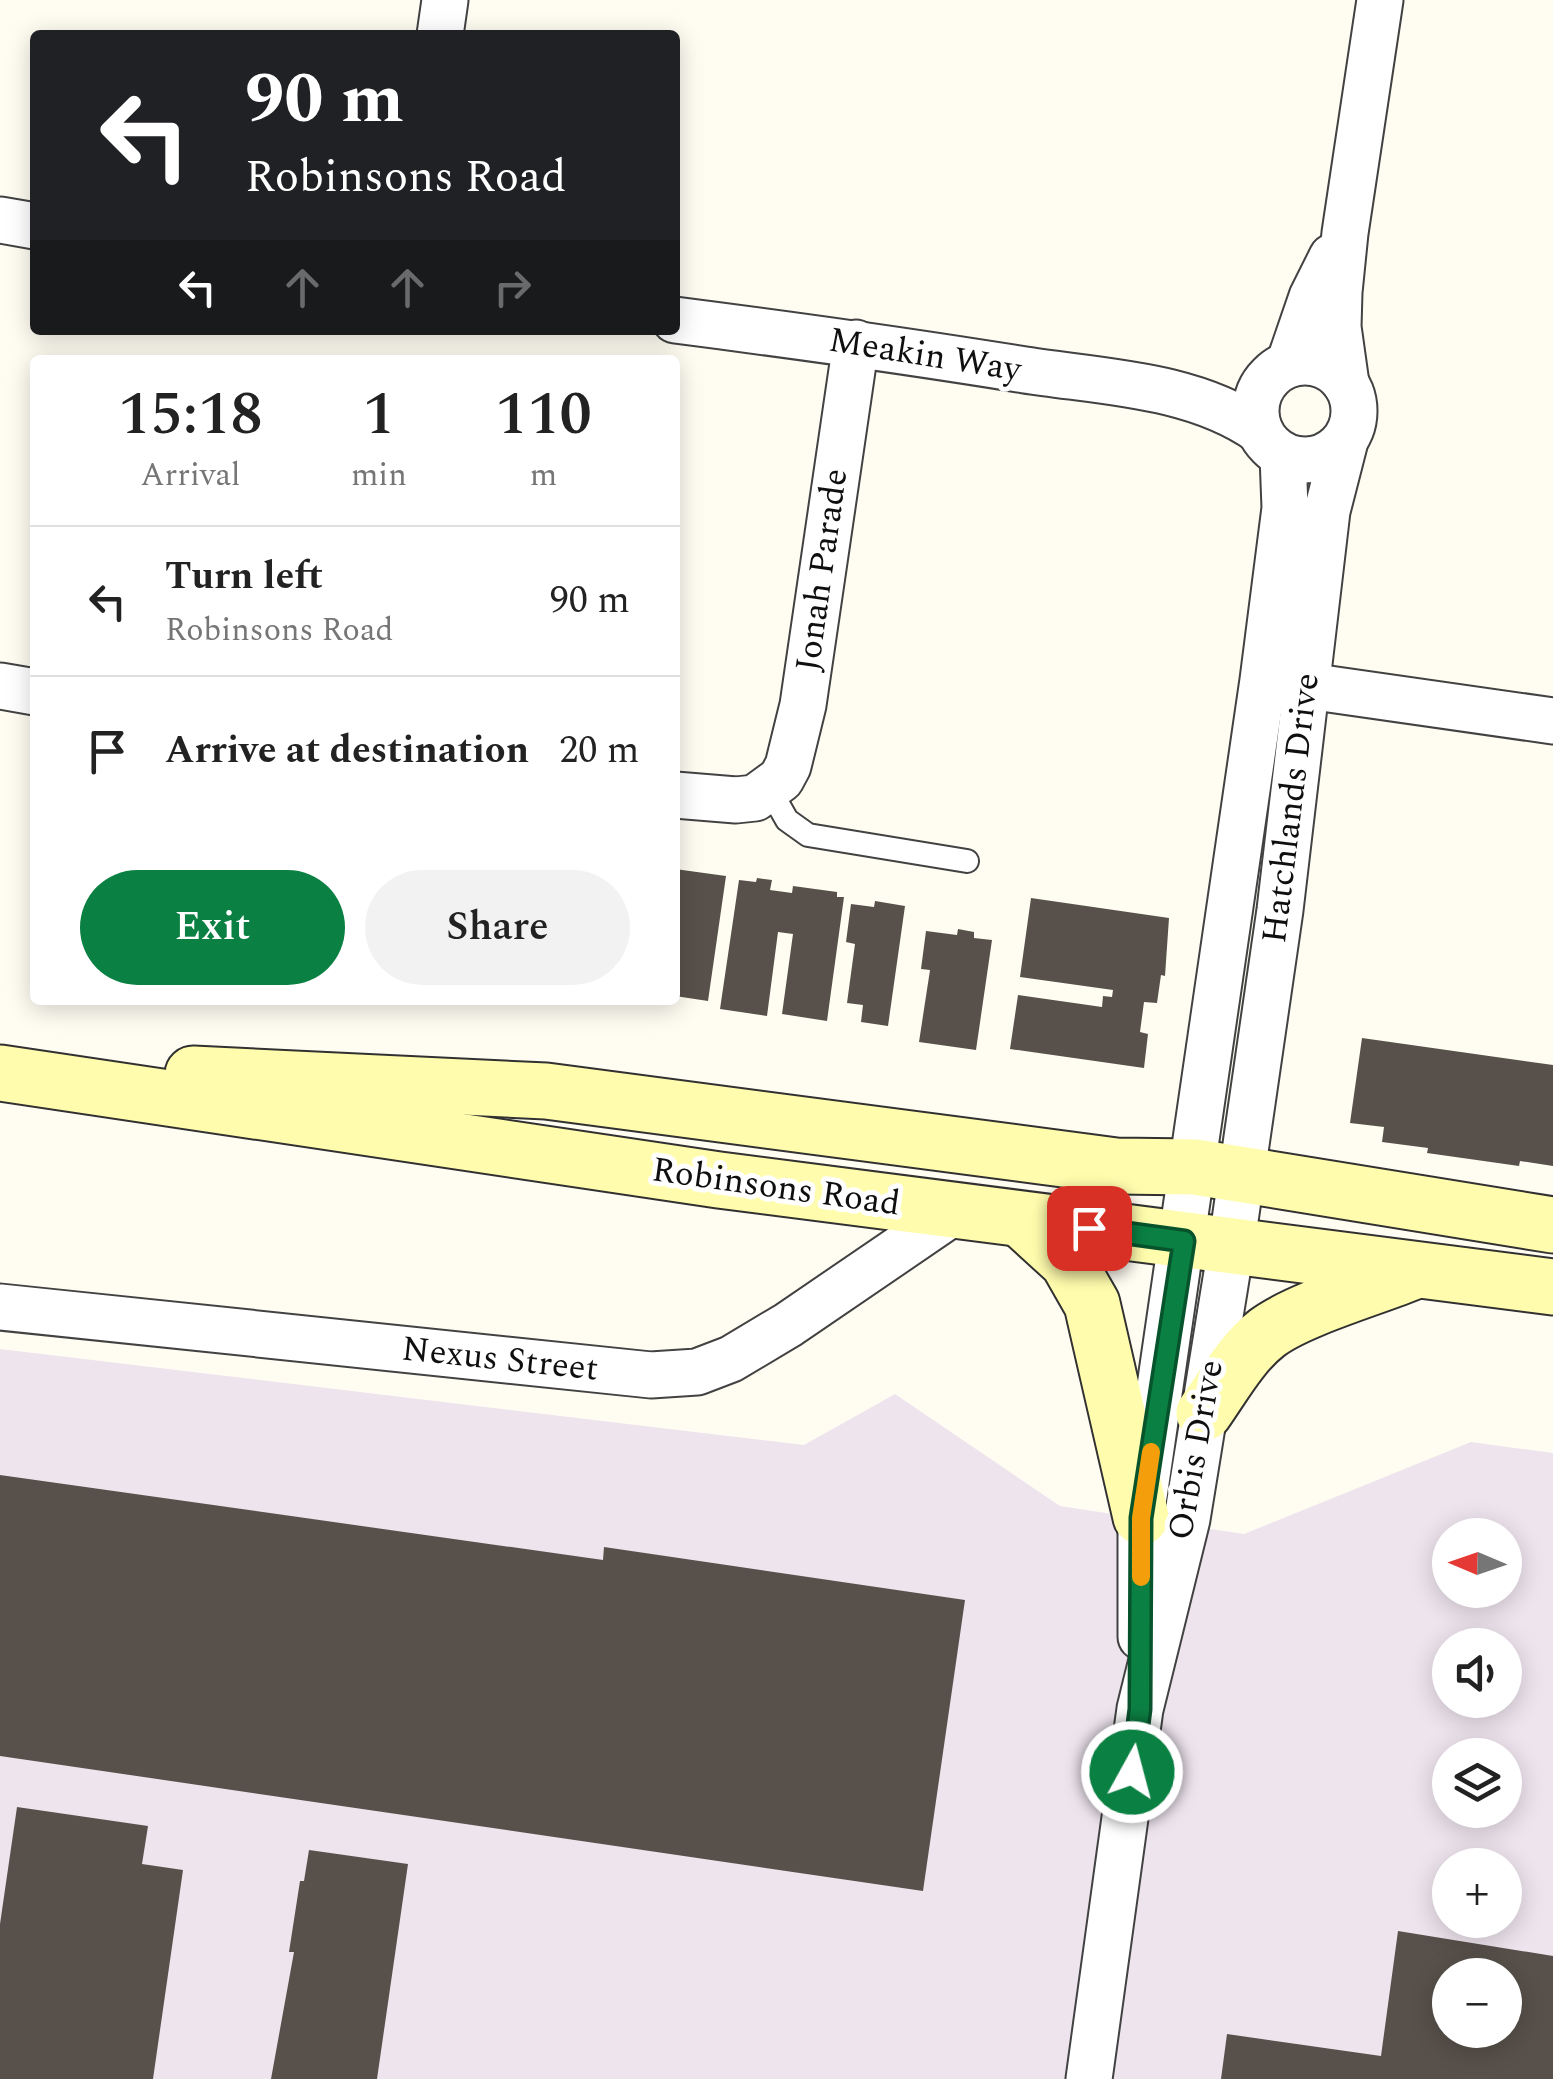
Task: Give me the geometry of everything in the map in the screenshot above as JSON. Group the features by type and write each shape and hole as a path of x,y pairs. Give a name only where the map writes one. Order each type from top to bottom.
{"main road":[{"name":"Robinsons Road","path":"0,1070 281,1077 546,1090 1116,1166 1217,1171 1553,1225"},
{"name":"Robinsons Road","path":"0,1070 554,1157 1553,1288"},
{"path":"1022,1220 1068,1262 1092,1304 1141,1518"},
{"path":"1204,1413 1246,1354 1268,1332 1415,1271"}],"street":[{"path":"441,30 445,0"},
{"path":"1346,384 1338,327 1344,233 1380,0"},
{"path":"0,220 30,225"},
{"path":"1279,370 1321,364 1336,372 1346,384 1353,398 1354,413 1345,441 1323,457 1310,461 1272,444 1256,417 1256,402 1279,370 1344,233"},
{"name":"Meakin Way","path":"680,321 856,343 1174,393 1232,412 1272,444"},
{"name":"Jonah Parade","path":"770,790 788,766 796,743 856,343"},
{"name":"Meakin Way","path":"1174,393 1234,388 1279,370"},
{"name":"Hatchlands Drive","path":"1207,1245 1285,682 1345,441"},
{"name":"Hatchlands Drive","path":"1272,444 1285,508 1285,682"},
{"path":"1285,682 1553,722"},
{"path":"0,686 30,691"},
{"path":"680,794 736,800 755,798 770,790"},
{"name":"Nexus Street","path":"0,1307 651,1375 697,1372 731,1360 955,1211"},
{"name":"Orbis Drive","path":"1089,2079 1140,1709 1187,1519 1204,1413 1207,1245"},
{"name":"Orbis Drive","path":"1140,1709 1141,1518 1207,1245"}],"lane":[{"path":"770,790 786,820 808,835 967,861"}],"shaded area":[{"path":"0,1349 804,1445 895,1394 1060,1506 1244,1534 1471,1442 1553,1453 1553,2079 0,2079"}],"building":[{"path":"680,870 726,876 708,1001 680,997"},
{"path":"757,878 772,880 770,890 792,893 793,886 837,892 837,897 844,897 827,1021 782,1014 793,934 778,932 767,1016 720,1009 739,880 756,882"},
{"path":"1031,898 1169,918 1165,976 1161,975 1157,1003 1144,1002 1140,1032 1148,1034 1144,1068 1010,1049 1018,995 1102,1007 1103,996 1112,997 1113,990 1020,977"},
{"path":"875,901 905,906 888,1026 861,1022 863,1005 847,1003 855,944 846,942 851,904 874,907"},
{"path":"958,929 974,932 974,938 992,940 976,1050 919,1042 930,970 921,969 926,931 957,935"},
{"path":"1362,1038 1553,1065 1553,1166 1520,1161 1519,1166 1427,1153 1428,1148 1382,1142 1384,1127 1350,1123"},
{"path":"0,1475 603,1560 604,1547 965,1600 923,1891 0,1756"},
{"path":"17,1807 148,1826 142,1864 183,1870 153,2079 0,2079 0,1924"},
{"path":"309,1850 408,1864 377,2079 271,2079 294,1952 289,1952 300,1881 304,1881"},
{"path":"1398,1931 1553,1956 1553,2079 1221,2079 1227,2034 1381,2056"}],"slow traffic":[{"path":"1141,1577 1141,1518 1151,1452"}],"route":[{"path":"1089,1228 1184,1241 1141,1518 1140,1709 1132,1772"}]}
